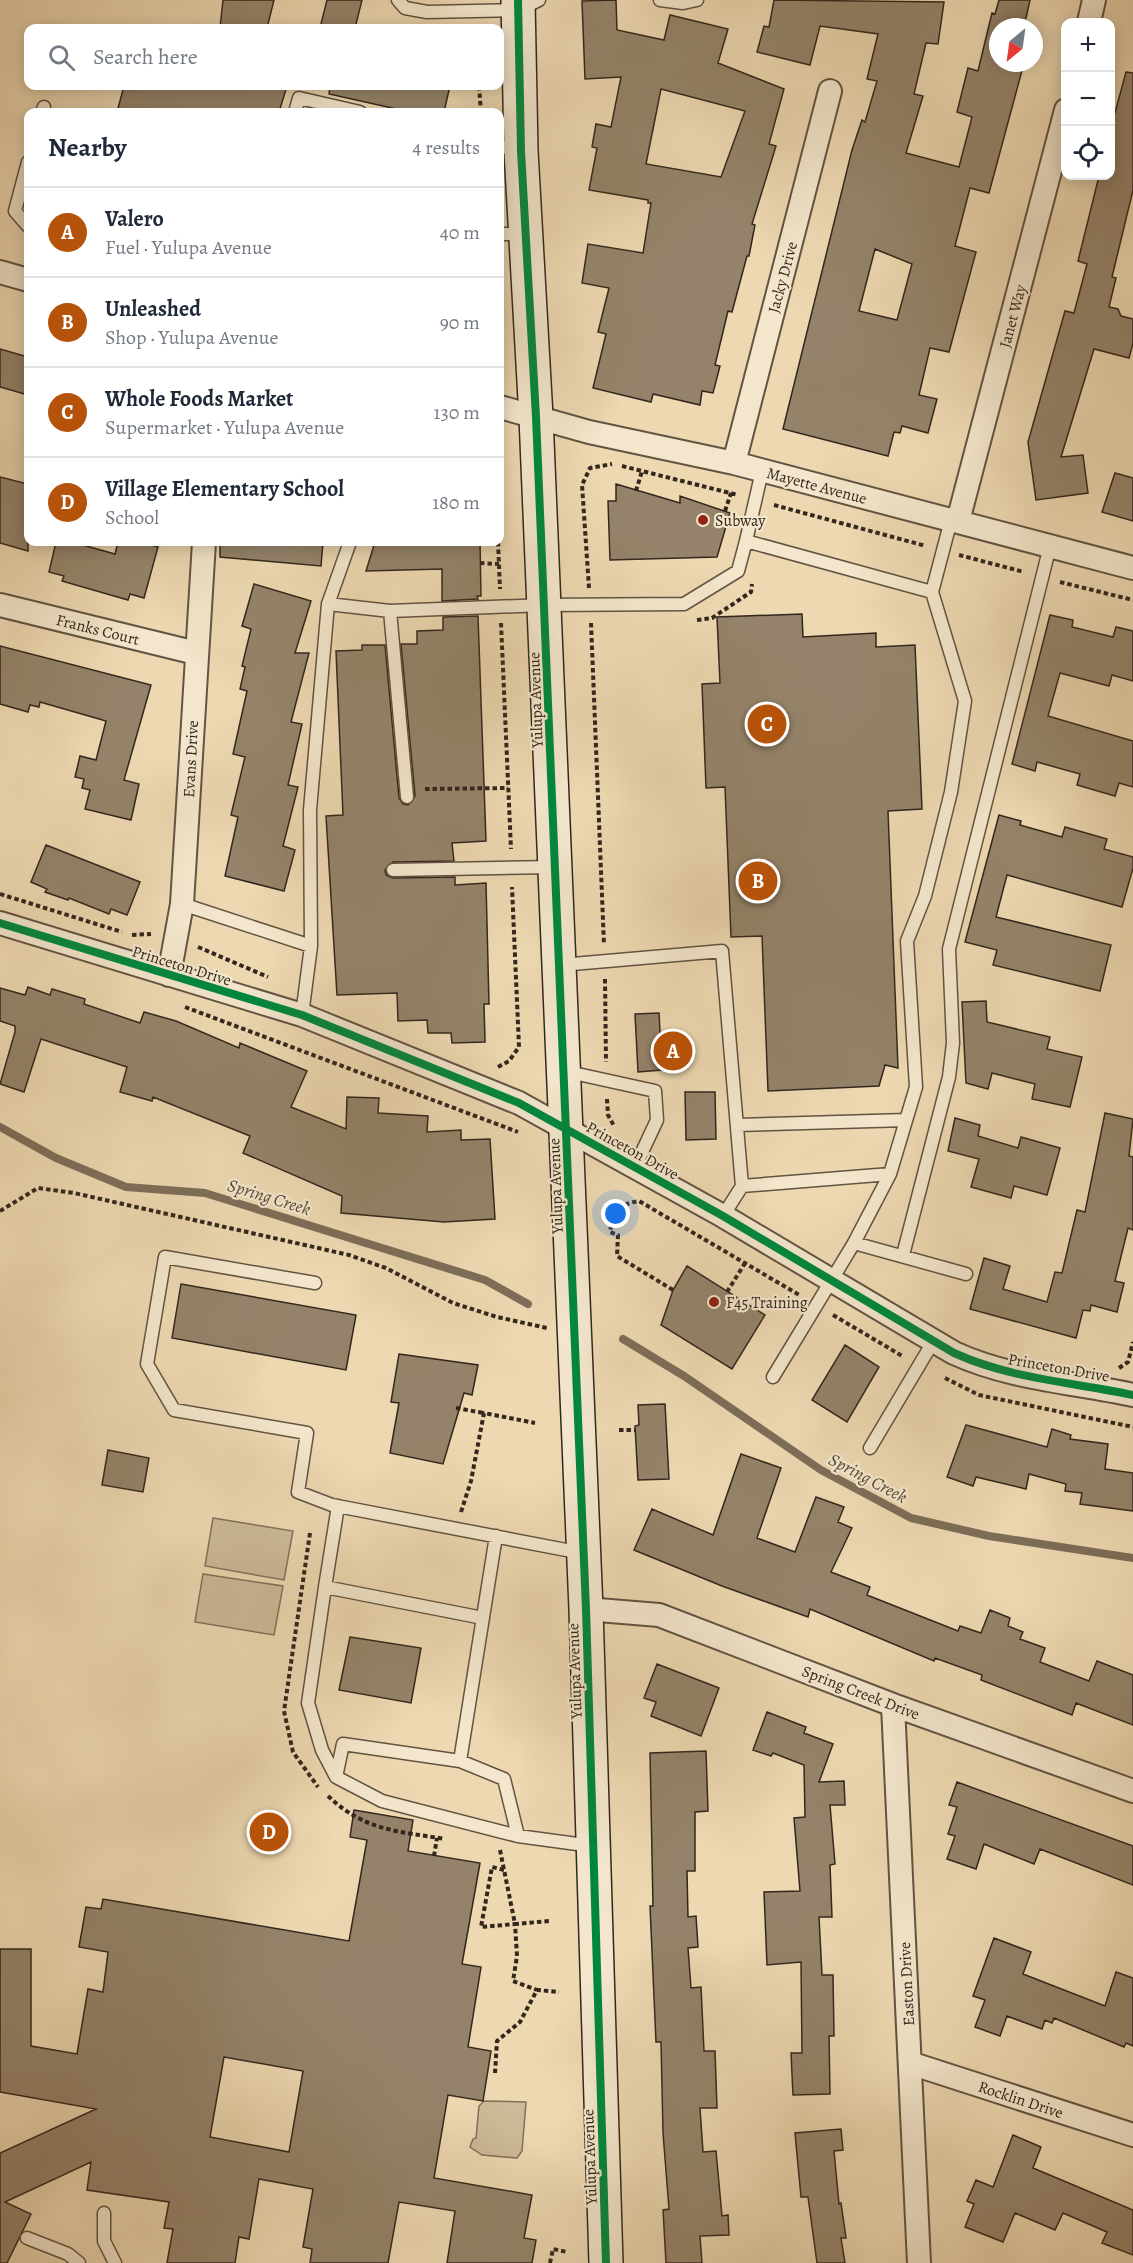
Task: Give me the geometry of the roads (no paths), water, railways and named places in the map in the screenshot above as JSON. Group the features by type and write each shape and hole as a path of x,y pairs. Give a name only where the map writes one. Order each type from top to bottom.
{"street":[{"path":"1090,18 1094,0"},
{"name":"Yulupa Avenue","path":"525,3 510,148 513,234 536,417 586,1609 606,2263"},
{"name":"Jacky Drive","path":"734,463 830,91"},
{"name":"Janet Way","path":"954,521 1061,125"},
{"path":"0,272 24,279"},
{"name":"Mayette Avenue","path":"504,408 589,432 734,463 1133,568"},
{"name":"Evans Drive","path":"169,975 182,904 204,546"},
{"name":"Franks Court","path":"0,605 196,653"},
{"name":"Princeton Drive","path":"0,923 169,975 304,1004 519,1103 566,1128 723,1216 933,1342 976,1363 1020,1376 1133,1395"},
{"name":"Spring Creek Drive","path":"586,1609 659,1615 893,1705 1133,1791"},
{"name":"Easton Drive","path":"893,1705 919,2263"},
{"name":"Rocklin Drive","path":"910,2063 1133,2135"}],"lane":[{"path":"398,0 405,8 427,12 525,3"},
{"path":"660,0 683,3 696,0"},
{"path":"296,108 300,98 343,108"},
{"path":"24,177 15,211 24,221"},
{"path":"328,604 390,611 544,605 684,604 738,571 762,471"},
{"path":"773,1377 854,1243 890,1174 916,1087 907,941 925,896 951,792 965,701 933,592 943,550 954,521"},
{"path":"746,541 933,592"},
{"path":"304,1004 311,946 310,810 328,604 349,546"},
{"path":"903,1255 949,1077 953,1043 948,949 1050,546"},
{"path":"390,611 406,793"},
{"path":"393,870 555,867"},
{"path":"182,904 311,946"},
{"path":"559,966 722,951 742,1186 723,1216"},
{"path":"563,1071 655,1091 657,1120 635,1167"},
{"path":"737,1125 906,1120"},
{"path":"742,1186 890,1174"},
{"path":"854,1243 966,1274"},
{"path":"315,1283 165,1257 147,1364 174,1410 307,1433 298,1492 338,1506 583,1553"},
{"path":"870,1448 933,1342"},
{"path":"338,1506 308,1703 322,1750 336,1777 382,1801 518,1836 593,1846"},
{"path":"460,1761 496,1536"},
{"path":"325,1587 483,1618"},
{"path":"336,1777 344,1744 460,1761 504,1779 518,1836"},
{"path":"104,2213 104,2241 115,2263"},
{"path":"27,2238 68,2254 79,2263"}],"waterway":[{"name":"Spring Creek","path":"0,1127 56,1158 126,1187 205,1193 485,1280 528,1304"},
{"name":"Spring Creek","path":"623,1339 684,1376 821,1470 911,1518 989,1536 1133,1558"}],"place":[{"name":"Subway","path":"703,520"},
{"name":"Whole Foods Market","path":"767,724"},
{"name":"Unleashed","path":"758,881"},
{"name":"Valero","path":"673,1051"},
{"name":"F45 Training","path":"714,1302"},
{"name":"Village Elementary School","path":"269,1832"}]}
